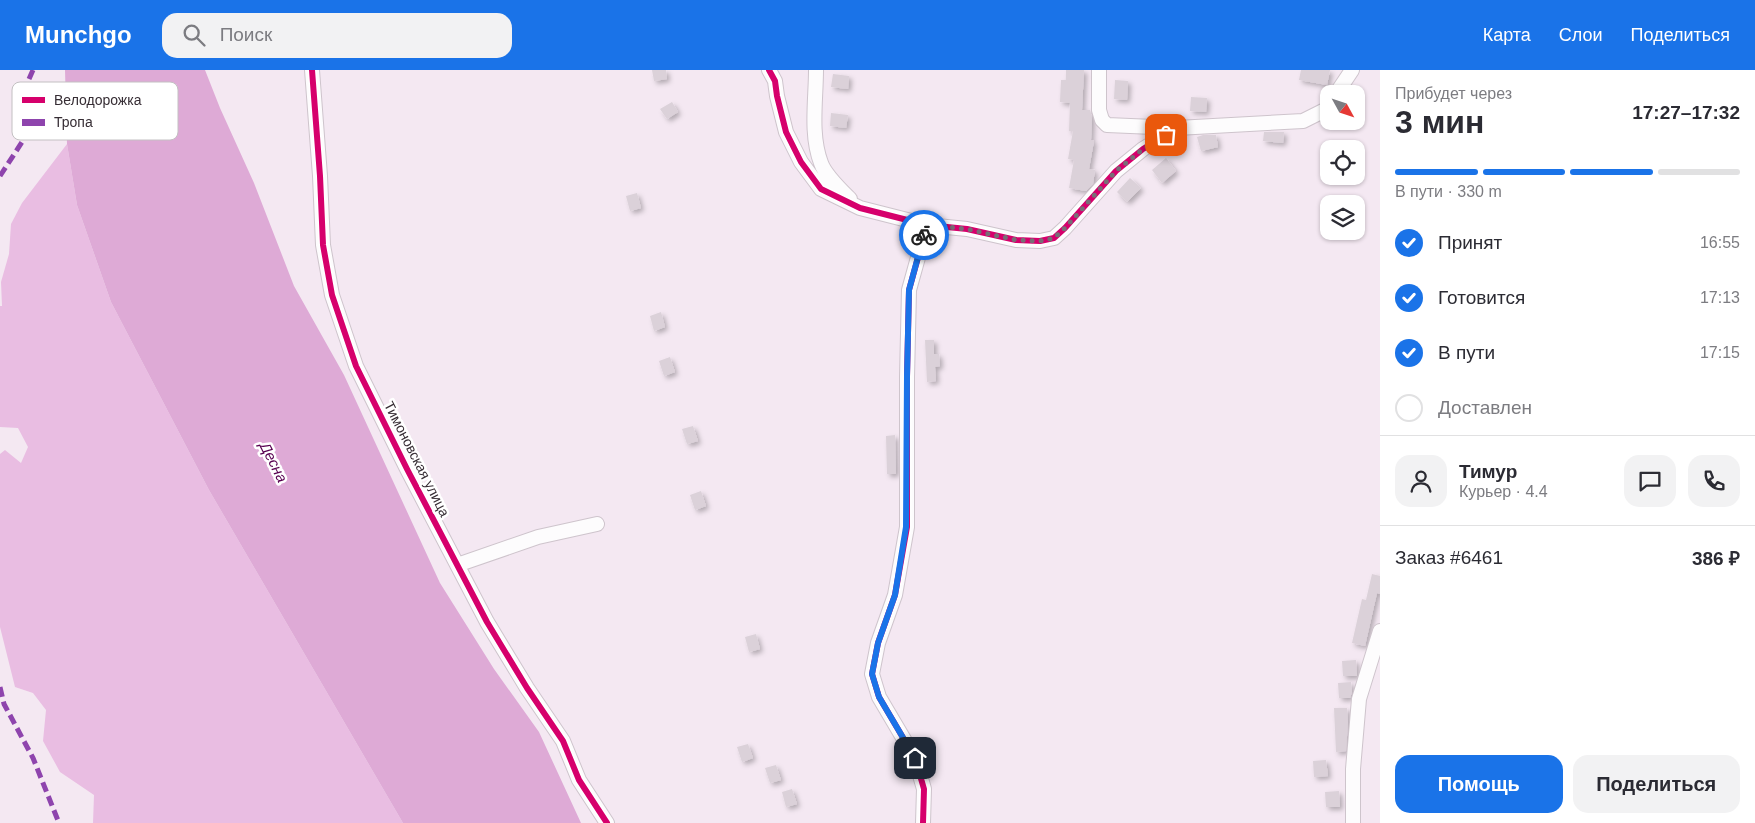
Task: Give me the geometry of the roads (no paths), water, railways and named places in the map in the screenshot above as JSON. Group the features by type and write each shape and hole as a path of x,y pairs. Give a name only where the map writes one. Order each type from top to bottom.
{"street":[{"name":"Тимоновская улица","path":"312,70 323,245 332,295 356,366 457,566 527,688 563,741 579,780 607,823"},
{"path":"770,70 775,81 786,132 801,162 821,189 860,208 927,225 967,229 1016,240 1040,241 1054,238 1116,171 1143,149 1178,128"},
{"path":"816,70 815,140 821,164 840,190 860,208"},
{"path":"1099,70 1099,110 1102,120 1108,125 1178,128 1303,121 1320,112"},
{"path":"1342,85 1352,70"},
{"path":"923,823 924,789 915,758 879,697 872,674 878,643 895,595 906,527 909,290 927,225"},
{"path":"457,566 538,537 597,524"},
{"path":"1354,823 1353,769 1359,700 1380,631"}],"water":[{"name":"Десна","path":"65,70 205,70 254,183 294,286 344,375 440,583 494,669 539,732 581,823 403,823 209,490 111,302 77,205 67,140 178,140 178,82 65,82"}]}
